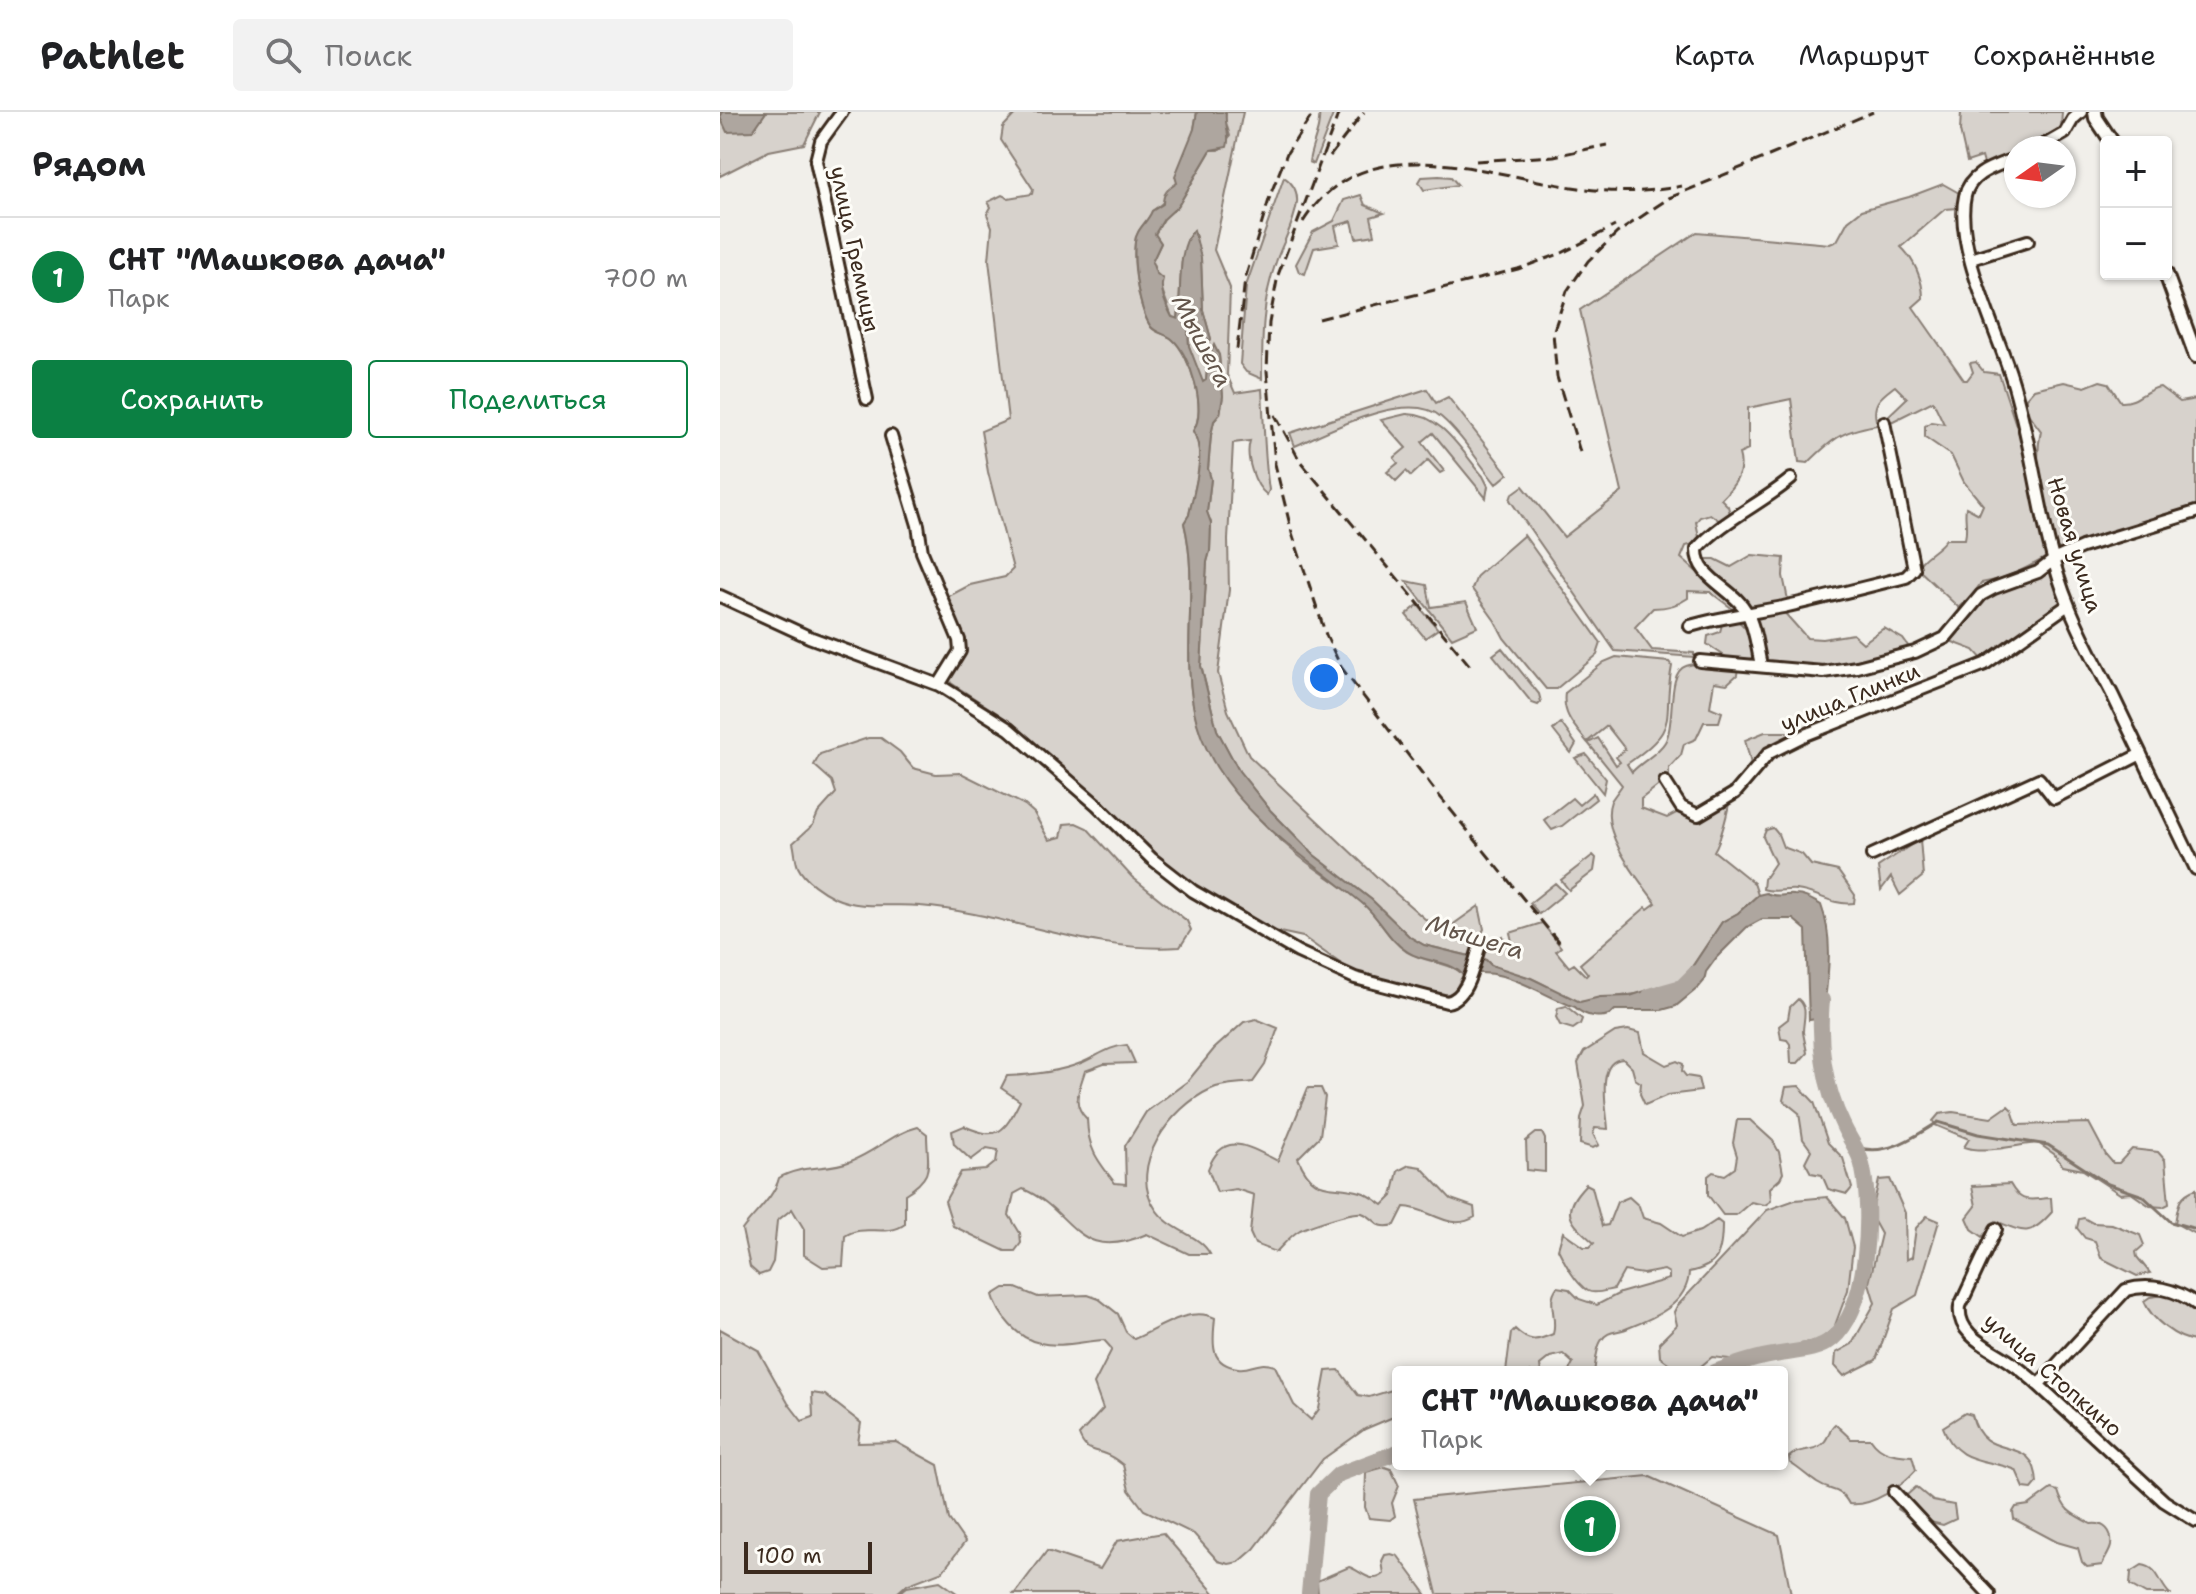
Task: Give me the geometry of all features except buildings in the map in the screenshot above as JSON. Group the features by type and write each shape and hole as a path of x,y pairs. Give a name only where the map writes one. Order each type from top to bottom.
{"main road":[{"path":"2095,112 2108,136"},
{"path":"2168,280 2196,356"}],"street":[{"name":"улица Гремицы","path":"842,112 821,141 816,161 867,399"},
{"path":"2060,136 2081,112"},
{"name":"Новая улица","path":"2004,163 1971,181 1965,194 1963,215 1971,259 2012,378 2068,605 2196,869"},
{"path":"1971,259 2028,241"},
{"path":"1690,626 1729,614 1748,614 1906,577 1914,569 1884,422"},
{"path":"891,436 918,525 922,552 959,640 960,651 939,685"},
{"path":"1761,665 1748,614 1739,601 1700,565 1697,549 1791,479"},
{"path":"1700,661 1823,672 1915,652 1945,638 1981,595 2038,572 2055,559 2082,547 2196,512"},
{"path":"720,596 809,637 939,685 1009,729 1097,805 1152,859 1193,891 1298,952 1355,978 1439,1002 1454,1001 1466,985 1479,948"},
{"name":"улица Глинки","path":"1665,782 1681,807 1698,815 1735,793 1769,753 1805,735 1985,664 2068,605"},
{"path":"1872,855 2039,779 2054,798 2141,754"},
{"name":"улица Стопкино","path":"1996,1229 1960,1306 1959,1313 1969,1332 1991,1352 2011,1362 2038,1385 2164,1501 2196,1521"},
{"path":"2038,1385 2126,1290 2143,1285 2185,1296 2196,1304"},
{"path":"1894,1492 1989,1594"}],"shaded area":[{"path":"723,112 766,112 753,131 727,132 720,117"},
{"path":"766,112 820,112 804,144 769,151 720,176 720,117 753,130"},
{"path":"1017,112 1197,112 1184,167 1171,193 1152,211 1140,229 1134,251 1137,286 1147,319 1153,329 1170,337 1179,346 1191,369 1198,397 1199,410 1193,431 1199,450 1198,472 1189,515 1184,523 1190,572 1190,672 1197,722 1213,759 1253,812 1299,856 1367,907 1407,952 1458,970 1463,975 1454,992 1442,996 1379,981 1347,968 1303,937 1275,931 1196,887 1160,859 1047,753 997,713 951,683 948,676 964,647 947,597 970,585 1005,577 1013,569 988,472 981,431 1008,420 989,260 992,227 987,214 991,207 988,202 1002,195 1008,198 1032,194 1033,189 1001,140 1003,127"},
{"path":"1197,112 1226,112 1227,147 1211,150 1178,206 1164,219 1155,234 1161,243 1152,262 1156,273 1163,279 1163,293 1172,317 1178,319 1184,247 1194,230 1201,258 1203,310 1211,339 1196,331 1188,332 1189,346 1203,382 1214,345 1219,355 1223,396 1220,414 1214,421 1211,435 1208,469 1211,479 1207,512 1211,523 1201,666 1217,730 1239,771 1271,811 1314,855 1372,900 1410,937 1424,945 1486,960 1491,965 1531,978 1580,1002 1600,997 1630,996 1660,986 1678,990 1722,922 1738,913 1758,895 1766,893 1808,898 1821,905 1828,933 1829,961 1823,1018 1809,1020 1806,930 1793,919 1762,919 1747,927 1717,957 1699,987 1676,1006 1662,1010 1615,1010 1606,1016 1595,1016 1507,977 1479,973 1463,975 1451,966 1415,955 1401,947 1369,910 1266,825 1224,779 1208,752 1197,723 1190,673 1190,572 1184,523 1189,515 1198,472 1199,450 1193,431 1199,410 1198,397 1191,369 1179,346 1170,337 1153,329 1146,319 1137,286 1135,262 1138,233 1152,211 1163,204 1167,191 1177,183 1175,176 1194,129"},
{"path":"1226,112 1243,112 1214,250 1230,288 1227,375 1235,393 1262,389 1269,490 1267,495 1255,478 1249,455 1250,441 1233,443 1229,590 1218,673 1228,711 1249,756 1441,933 1479,906 1484,929 1470,956 1424,945 1410,937 1372,900 1314,855 1271,811 1239,771 1217,730 1201,666 1211,523 1207,512 1211,479 1208,469 1211,435 1214,421 1220,414 1223,396 1219,355 1214,346 1208,359 1206,380 1202,383 1189,346 1188,332 1196,331 1211,339 1203,310 1201,259 1194,231 1182,258 1178,319 1172,317 1152,262 1161,243 1155,234 1164,218 1178,206 1211,150 1219,150 1230,136"},
{"path":"1319,112 1334,112 1314,164 1309,162 1319,125"},
{"path":"1961,112 2062,112 2061,127 2047,136 2004,136 2004,158 1984,164 1982,157 1967,162 1960,131"},
{"path":"1284,177 1294,188 1297,203 1265,305 1262,379 1246,372 1240,364 1246,286"},
{"path":"1422,177 1451,177 1458,185 1424,190 1419,182"},
{"path":"1943,184 1959,193 1958,208 1945,209 1901,247 1914,264 1921,284 1923,298 1913,307 1964,380 1973,372 1970,363 1976,362 1984,372 1999,374 2021,440 2050,555 2008,576 1981,583 1959,608 1917,568 1946,539 1965,539 1966,507 1979,514 1983,505 1964,482 1951,455 1925,437 1925,426 1931,422 1944,424 1933,401 1887,424 1885,419 1907,398 1895,386 1877,404 1876,420 1884,420 1882,424 1841,436 1808,463 1799,462 1791,399 1748,408 1748,450 1739,454 1739,473 1721,499 1728,506 1731,518 1723,523 1710,514 1700,517 1696,522 1700,542 1686,546 1681,558 1697,572 1704,569 1706,559 1715,559 1731,567 1752,555 1784,558 1783,576 1788,600 1734,610 1710,592 1688,591 1688,598 1671,606 1653,608 1635,627 1652,650 1694,653 1694,657 1615,651 1510,500 1512,494 1523,486 1564,537 1622,492 1580,310 1697,232 1830,244 1837,241 1848,221 1862,210"},
{"path":"1361,195 1365,205 1384,213 1371,217 1375,235 1356,238 1352,221 1335,226 1339,244 1314,248 1305,274 1299,272 1296,264 1313,232 1334,221 1344,200"},
{"path":"2100,381 2108,383 2121,402 2160,387 2180,402 2196,399 2196,506 2060,550 2055,545 2041,488 2038,460 2041,431 2026,411 2026,398 2034,389 2064,382 2085,387"},
{"path":"1427,389 1436,403 1448,397 1508,474 1496,484 1449,424 1427,410 1409,408 1368,415 1295,446 1290,433"},
{"path":"1406,414 1430,420 1450,436 1483,476 1488,486 1486,498 1433,433 1422,442 1444,471 1440,473 1428,460 1411,476 1406,471 1396,481 1387,472 1398,463 1394,458 1406,448 1381,420"},
{"path":"1524,535 1601,643 1597,655 1556,689 1546,689 1504,638 1472,589 1477,576"},
{"path":"2053,571 2063,604 1983,660 1974,650 1950,641 1986,598"},
{"path":"1406,581 1427,585 1431,607 1466,602 1477,627 1452,638"},
{"path":"1418,605 1438,629 1425,638 1406,615"},
{"path":"1783,611 1807,638 1853,634 1863,643 1884,628 1903,639 1907,650 1821,669 1764,662 1755,619"},
{"path":"1733,618 1749,634 1755,657 1750,661 1726,657 1707,644 1708,636 1720,632 1723,620"},
{"path":"1502,648 1539,694 1541,702 1538,705 1532,703 1493,655"},
{"path":"1616,657 1669,662 1672,666 1663,731 1645,751 1627,764 1632,772 1665,742 1673,688 1680,670 1698,664 1738,667 1737,675 1727,684 1714,682 1710,707 1722,712 1719,722 1704,722 1696,739 1684,744 1681,755 1669,768 1669,777 1641,799 1641,808 1667,818 1682,810 1694,817 1729,798 1714,851 1754,883 1758,895 1738,913 1722,922 1677,992 1649,992 1580,1002 1480,958 1485,947 1503,936 1506,943 1512,941 1510,933 1542,923 1561,947 1556,951 1569,967 1574,964 1586,976 1588,974 1580,964 1646,907 1648,909 1656,903 1615,841 1609,814 1611,801 1622,785 1588,743 1598,738 1616,765 1620,762 1616,757 1625,749 1607,726 1587,742 1565,707 1565,693 1604,662"},
{"path":"1561,723 1576,744 1571,753 1553,730"},
{"path":"1765,732 1799,732 1798,737 1749,772 1751,764 1745,740"},
{"path":"868,738 881,738 900,752 913,768 936,774 961,773 1025,805 1034,813 1049,840 1061,837 1064,824 1076,823 1087,828 1132,877 1187,921 1191,930 1180,947 1147,948 1082,939 953,910 855,904 835,898 801,872 793,843 813,825 818,813 836,793 832,781 814,765 820,754"},
{"path":"1586,754 1606,779 1603,793 1575,758"},
{"path":"1593,793 1596,799 1562,826 1552,830 1544,820 1572,798 1579,805"},
{"path":"1773,828 1783,847 1802,854 1811,865 1838,871 1855,895 1854,903 1838,903 1796,890 1763,889 1764,879 1775,863 1763,837 1766,830"},
{"path":"1920,839 1923,876 1900,895 1891,877 1881,890 1878,867"},
{"path":"1593,855 1596,858 1594,871 1569,890 1561,880"},
{"path":"1555,883 1565,893 1539,914 1530,903"},
{"path":"1798,999 1804,1010 1803,1032 1807,1053 1798,1063 1791,1063 1790,1044 1781,1039 1779,1026 1788,1019 1790,1007"},
{"path":"1566,1006 1582,1019 1573,1029 1560,1025 1556,1017 1558,1008"},
{"path":"1256,1019 1278,1028 1265,1065 1253,1082 1216,1087 1181,1109 1158,1140 1146,1174 1148,1192 1161,1216 1199,1242 1210,1254 1189,1254 1147,1234 1123,1242 1105,1243 1090,1239 1023,1189 1014,1194 1009,1215 1020,1233 1021,1243 1015,1251 1005,1251 953,1226 945,1201 961,1172 986,1170 996,1162 998,1150 987,1148 971,1160 954,1144 952,1131 964,1126 992,1133 1004,1127 1020,1101 1001,1088 1007,1076 1063,1069 1109,1049 1127,1045 1135,1063 1104,1064 1085,1071 1078,1096 1079,1108 1087,1119 1095,1154 1115,1183 1126,1184 1125,1146 1146,1112 1188,1081 1214,1049 1244,1022"},
{"path":"1628,1030 1640,1033 1644,1052 1666,1065 1677,1061 1683,1064 1682,1071 1686,1076 1698,1078 1701,1091 1668,1095 1645,1105 1640,1094 1641,1083 1635,1079 1632,1068 1623,1059 1614,1062 1609,1068 1605,1087 1608,1129 1595,1128 1593,1134 1599,1145 1593,1148 1580,1144 1581,1118 1585,1106 1578,1063 1584,1052 1615,1032"},
{"path":"1799,1086 1814,1102 1828,1143 1843,1158 1852,1188 1847,1194 1828,1189 1822,1175 1811,1173 1805,1162 1811,1150 1803,1139 1799,1113 1783,1100 1786,1087"},
{"path":"1308,1088 1321,1088 1325,1097 1320,1136 1298,1158 1310,1178 1324,1186 1364,1193 1383,1205 1392,1196 1398,1171 1409,1165 1421,1167 1451,1199 1474,1207 1475,1217 1466,1221 1448,1221 1404,1207 1395,1225 1383,1226 1367,1215 1357,1213 1300,1230 1276,1252 1255,1244 1250,1233 1254,1195 1236,1189 1217,1192 1208,1169 1214,1156 1230,1145 1248,1147 1278,1161"},
{"path":"2008,1106 2017,1125 2089,1123 2113,1163 2119,1163 2132,1149 2158,1152 2165,1160 2169,1204 2150,1206 2131,1193 2120,1194 2083,1170 2063,1166 2054,1154 2038,1143 1991,1149 1964,1147 1969,1139 1935,1125 1933,1121 1939,1114 1953,1112 1991,1118"},
{"path":"1737,1120 1750,1120 1773,1141 1779,1152 1783,1173 1770,1188 1771,1201 1765,1205 1751,1202 1736,1215 1723,1215 1708,1195 1708,1176 1713,1172 1725,1175 1735,1168 1737,1156 1733,1143"},
{"path":"918,1127 927,1134 928,1169 922,1181 905,1194 905,1224 891,1230 852,1232 845,1236 843,1266 823,1267 804,1255 804,1229 792,1209 777,1221 773,1262 768,1272 759,1275 750,1267 742,1230 768,1199 779,1178 796,1171 851,1161"},
{"path":"1536,1133 1542,1133 1545,1139 1545,1172 1527,1170 1526,1141"},
{"path":"1890,1179 1905,1213 1906,1260 1912,1257 1916,1228 1927,1216 1939,1221 1917,1295 1894,1309 1876,1360 1844,1376 1835,1366 1836,1353 1852,1344 1875,1303 1869,1283 1881,1234 1871,1216 1879,1180"},
{"path":"1586,1184 1592,1187 1602,1226 1608,1225 1617,1202 1629,1197 1639,1206 1643,1218 1661,1223 1682,1237 1700,1231 1717,1220 1722,1224 1717,1257 1707,1266 1689,1272 1683,1293 1668,1308 1648,1320 1603,1337 1595,1366 1571,1366 1573,1363 1563,1354 1550,1357 1540,1366 1507,1366 1511,1333 1515,1329 1533,1339 1553,1334 1552,1298 1557,1287 1569,1289 1579,1299 1597,1305 1620,1293 1669,1279 1669,1273 1664,1270 1643,1274 1624,1271 1614,1289 1591,1292 1579,1283 1558,1249 1563,1232 1584,1247 1594,1243 1570,1216 1572,1202"},
{"path":"2010,1184 2022,1198 2051,1198 2052,1212 2038,1226 2027,1230 1996,1221 1983,1237 1972,1229 1967,1218 1976,1206 1972,1186"},
{"path":"2196,1189 2196,1232 2193,1233 2175,1223 2182,1198"},
{"path":"1827,1197 1845,1218 1853,1247 1848,1290 1834,1328 1821,1339 1738,1360 1712,1357 1701,1366 1670,1366 1660,1357 1659,1343 1677,1325 1674,1312 1677,1306 1767,1210 1795,1200"},
{"path":"2079,1219 2140,1235 2144,1245 2136,1252 2137,1257 2150,1273 2137,1276 2101,1258 2095,1241 2085,1238 2077,1228"},
{"path":"1004,1288 1016,1288 1038,1297 1088,1295 1099,1299 1118,1314 1126,1332 1134,1339 1185,1316 1195,1314 1215,1318 1214,1350 1221,1362 1238,1368 1263,1364 1275,1366 1294,1405 1311,1420 1319,1409 1326,1371 1339,1370 1358,1395 1369,1397 1392,1390 1392,1418 1365,1429 1323,1459 1254,1549 1239,1562 1229,1564 1218,1561 1194,1534 1144,1510 1129,1490 1123,1465 1110,1456 1089,1449 1081,1440 1079,1435 1103,1409 1094,1384 1112,1349 1104,1340 1055,1345 1032,1341 1004,1318 993,1295"},
{"path":"2165,1295 2182,1301 2196,1311 2196,1341 2181,1337 2166,1327 2144,1301"},
{"path":"720,1329 758,1350 788,1403 802,1421 813,1417 812,1393 825,1395 861,1423 858,1443 896,1442 938,1465 949,1519 965,1542 943,1571 906,1585 896,1594 720,1594"},
{"path":"1965,1413 1972,1415 1978,1431 1987,1440 2027,1457 2034,1467 2037,1483 2032,1489 2024,1488 2016,1470 1973,1458 1956,1448 1943,1427"},
{"path":"1835,1424 1851,1439 1871,1439 1884,1451 1912,1456 1916,1470 1886,1494 1867,1502 1849,1504 1838,1492 1817,1483 1790,1463 1789,1457 1793,1454 1821,1445"},
{"path":"1385,1467 1391,1469 1399,1486 1392,1503 1395,1516 1390,1520 1369,1518 1365,1507 1366,1472"},
{"path":"1648,1476 1779,1535 1791,1594 1437,1594 1414,1499"},
{"path":"1916,1487 1933,1501 1954,1505 1956,1519 1943,1525 1909,1517 1897,1509 1899,1502"},
{"path":"2051,1489 2058,1491 2070,1512 2091,1524 2104,1526 2109,1532 2111,1546 2102,1565 2087,1567 2078,1548 2057,1542 2014,1519 2016,1507 2029,1505"},
{"path":"1163,1533 1215,1594 1012,1594 1047,1551 1100,1569 1117,1541"},
{"path":"1385,1555 1398,1556 1426,1594 1318,1594 1317,1581 1349,1567 1370,1578 1379,1577 1384,1574 1382,1561"},
{"path":"2142,1565 2155,1572 2170,1594 2146,1594 2130,1585 2131,1572"},
{"path":"940,1581 958,1594 898,1594 907,1587"}],"waterway":[{"name":"Мышега","path":"1650,996 1682,987 1696,973"},
{"name":"Мышега","path":"1734,1366 1767,1356 1812,1349 1826,1343 1844,1325 1860,1283 1867,1234 1866,1187 1860,1157 1836,1110 1827,1080 1822,1048 1822,1000"},
{"path":"1857,1147 1889,1147 1938,1122 1978,1134 2048,1145 2108,1184 2143,1196 2171,1222 2196,1229"},
{"name":"Мышега","path":"1309,1594 1318,1494 1339,1474 1392,1454"}],"railway":[{"path":"1237,349 1245,279 1271,193 1287,153 1314,112"},
{"path":"1339,112 1278,275 1269,323 1267,371 1275,464 1292,533 1326,635 1341,667 1437,793 1561,945"},
{"path":"1330,156 1364,112"},
{"path":"1580,452 1557,377 1553,333 1567,291 1588,261 1617,233 1669,198 1873,112"},
{"path":"1476,161 1554,156 1607,145"},
{"path":"1303,222 1329,192 1359,173 1393,165 1430,163 1468,167 1605,191 1643,191 1682,186"},
{"path":"1319,319 1518,269 1562,253 1615,226"},
{"path":"1275,415 1300,461 1471,667"}],"place":[{"name":"СНТ \"Машкова дача\"","path":"1590,1526"}]}
